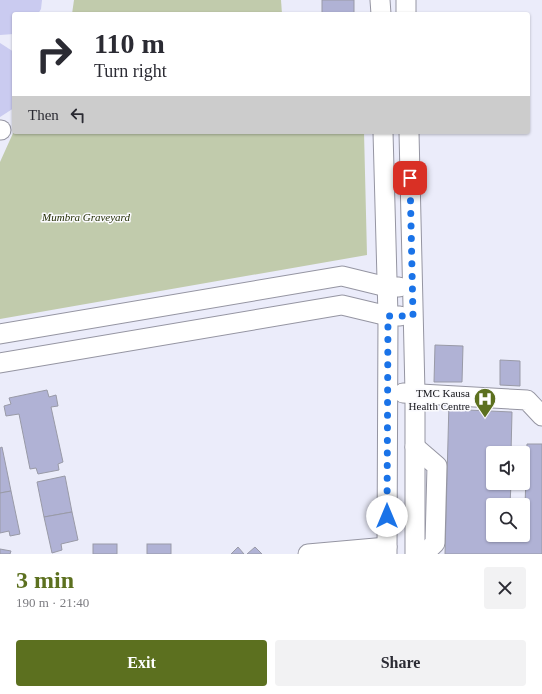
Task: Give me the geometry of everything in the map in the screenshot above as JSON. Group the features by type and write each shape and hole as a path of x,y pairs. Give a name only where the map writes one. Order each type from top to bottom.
{"street":[{"path":"380,0 381,12"},
{"path":"406,0 406,12"},
{"path":"308,554 387,551 388,316 383,134"},
{"path":"409,134 415,393 415,554"},
{"path":"0,334 342,276 387,287 413,287"},
{"path":"0,363 342,305 388,316 413,316"},
{"path":"388,393 415,393 527,400 542,416"},
{"path":"415,446 437,466 435,543 424,554"}],"green space":[{"path":"74,0 281,0 282,12 72,12"},
{"name":"Mumbra Graveyard","path":"13,134 364,134 367,255 0,319 0,162"}],"water":[{"path":"0,0 42,0 39,12 12,12 12,34 0,35"},
{"path":"0,43 12,51 12,109 0,117"}],"building":[{"path":"322,0 354,0 354,12 322,12"},
{"path":"435,345 463,346 462,382 434,382"},
{"path":"500,360 520,361 520,386 500,385"},
{"path":"47,390 49,397 56,395 58,406 51,407 63,462 58,464 59,470 38,474 36,468 30,469 19,414 6,416 4,406 11,404 9,398"},
{"path":"449,402 467,402 467,410 512,412 511,446 486,446 486,490 511,490 510,498 486,498 486,542 530,542 530,498 525,498 526,490 530,490 530,446 527,446 527,444 542,444 542,554 445,554"},
{"path":"2,447 11,491 0,493 0,448"},
{"path":"65,476 72,512 44,517 37,482"},
{"path":"11,491 20,534 10,536 9,531 0,533 0,493"},
{"path":"72,512 78,540 61,544 62,550 52,553 44,517"},
{"path":"93,544 117,544 117,554 93,554"},
{"path":"147,544 171,544 171,554 147,554"},
{"path":"238,547 244,554 231,554"},
{"path":"255,547 262,554 247,554"},
{"path":"0,549 11,551 10,554 0,554"}],"place":[{"name":"TMC Kausa Health Centre","path":"485,418"}],"route":[{"path":"387,516 388,316 413,316 410,178"}]}
